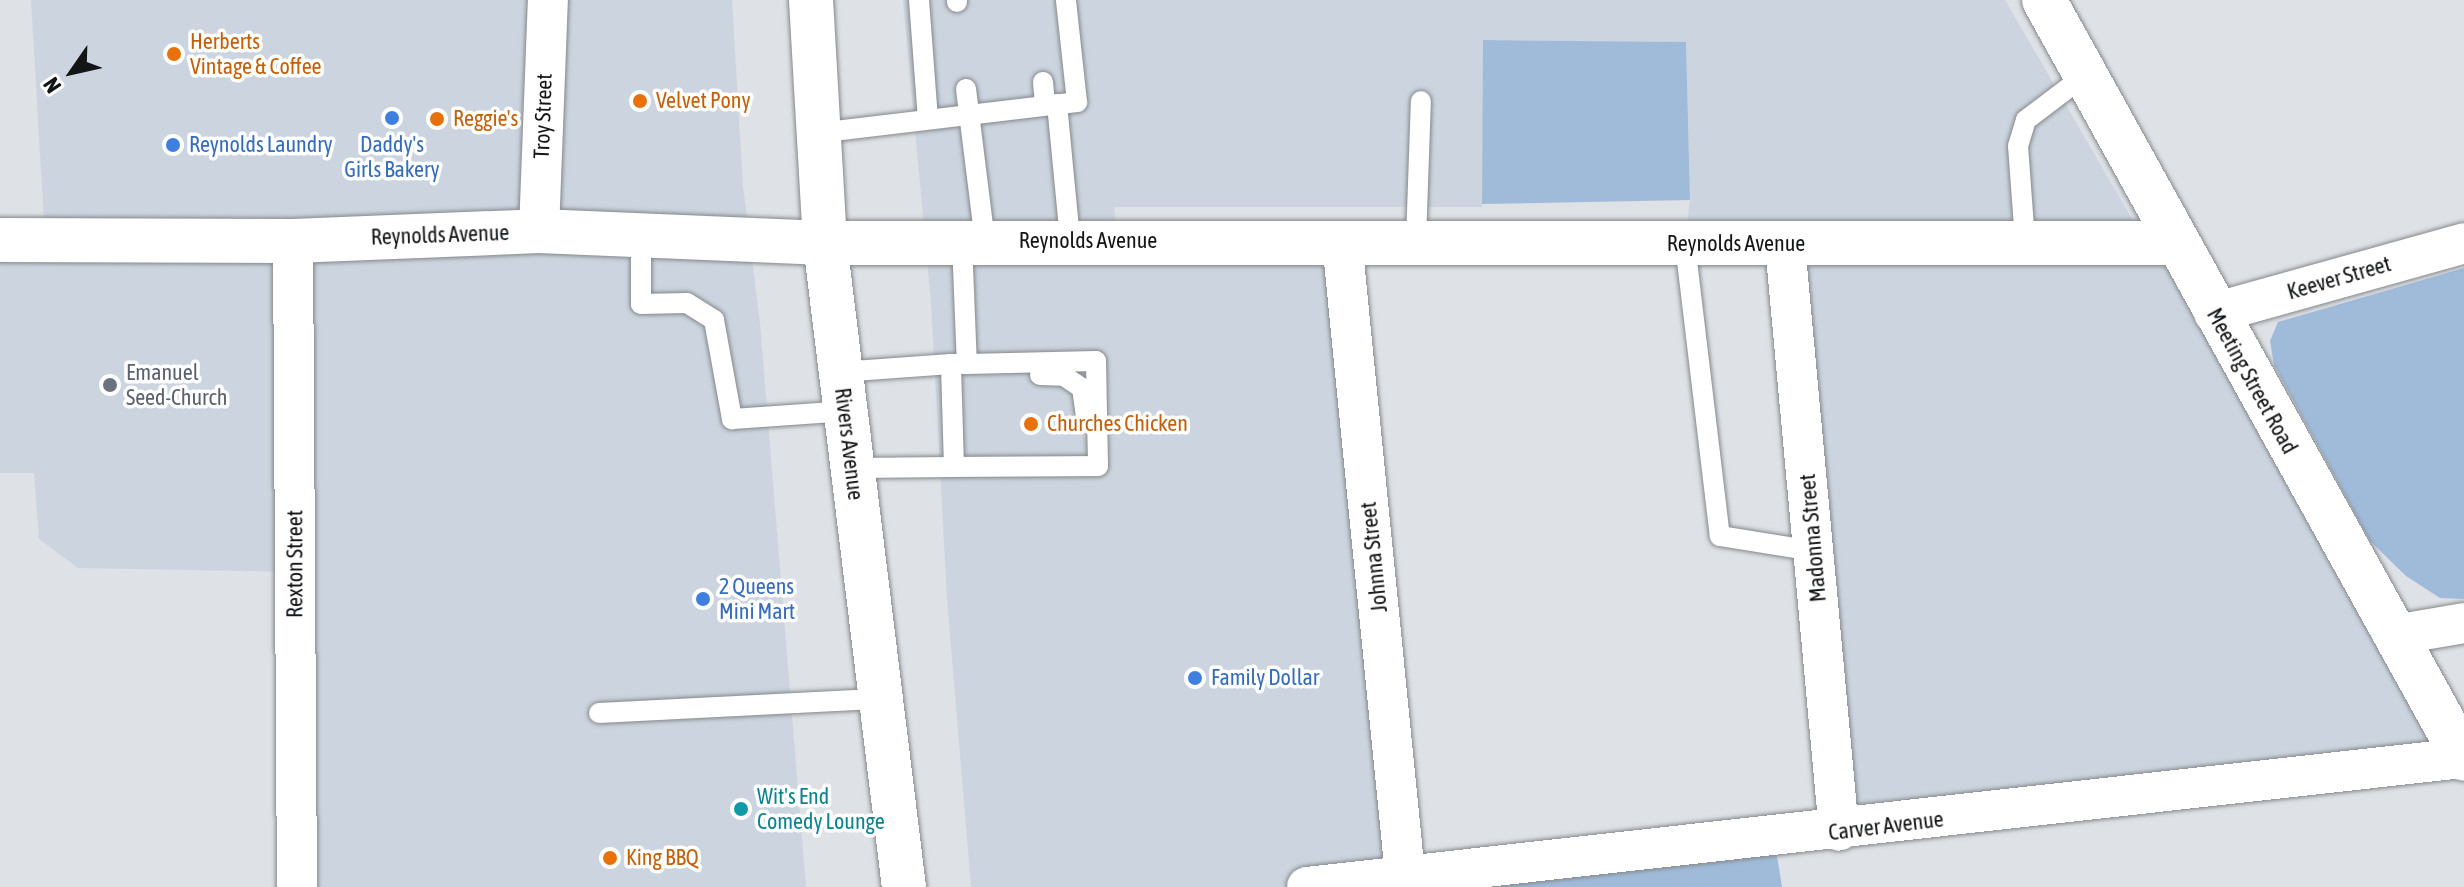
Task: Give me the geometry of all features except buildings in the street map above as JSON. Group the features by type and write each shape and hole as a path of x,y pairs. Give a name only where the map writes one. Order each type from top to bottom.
{"street":[{"name":"Troy Street","path":"539,231 548,0"},
{"name":"Rivers Avenue","path":"811,0 825,243 904,887"},
{"name":"Meeting Street Road","path":"2044,0 2214,313 2464,759"},
{"name":"Reynolds Avenue","path":"0,240 293,241 539,231 825,243 1070,239 1785,245 2025,241 2176,243"},
{"name":"Rexton Street","path":"293,241 297,887"},
{"name":"Johnna Street","path":"1342,241 1405,874"},
{"name":"Keever Street","path":"2214,313 2464,243"},
{"name":"Madonna Street","path":"1785,245 1839,831"},
{"path":"2394,635 2464,623"},
{"name":"Carver Avenue","path":"1307,887 1405,874 1839,831 2464,759"}],"lane":[{"path":"919,0 928,119"},
{"path":"818,133 1077,102 1066,0"},
{"path":"2025,241 2018,146 2026,120 2084,76"},
{"path":"1043,82 1051,105 1070,239"},
{"path":"954,467 966,364 973,242 966,89"},
{"path":"1416,241 1421,101"},
{"path":"641,235 641,304 687,303 714,320 732,419 966,364 1096,361 1098,466 852,468"},
{"path":"1685,244 1720,536 1814,551"},
{"path":"966,364 1006,377 1064,376 1082,388 1087,426 1097,443"},
{"path":"599,713 880,699"}],"shaded area":[{"path":"31,0 732,0 743,186 760,323 806,887 297,887 295,572 78,568 39,539 34,473 0,473 0,240 45,240"},
{"path":"903,0 2005,0 2146,243 2176,243 2463,758 1839,831 1785,245 1685,244 1690,200 1686,42 1484,40 1482,207 1114,207 1117,239 1342,241 1405,874 1307,887 971,887 947,599 931,303"},
{"path":"1483,40 1686,42 1690,200 1482,204"},
{"path":"2464,268 2464,599 2440,598 2406,576 2370,541 2274,365 2270,341 2278,322"},
{"path":"1774,838 1782,887 1427,887"}],"place":[{"name":"Herberts Vintage & Coffee","path":"174,54"},
{"name":"Velvet Pony","path":"640,101"},
{"name":"Daddy's Girls Bakery","path":"392,118"},
{"name":"Reggie's","path":"437,119"},
{"name":"Reynolds Laundry","path":"173,145"},
{"name":"Emanuel Seed-Church","path":"110,385"},
{"name":"Churches Chicken","path":"1031,424"},
{"name":"2 Queens Mini Mart","path":"703,599"},
{"name":"Family Dollar","path":"1195,678"},
{"name":"Wit's End Comedy Lounge","path":"741,809"},
{"name":"King BBQ","path":"610,858"}]}
